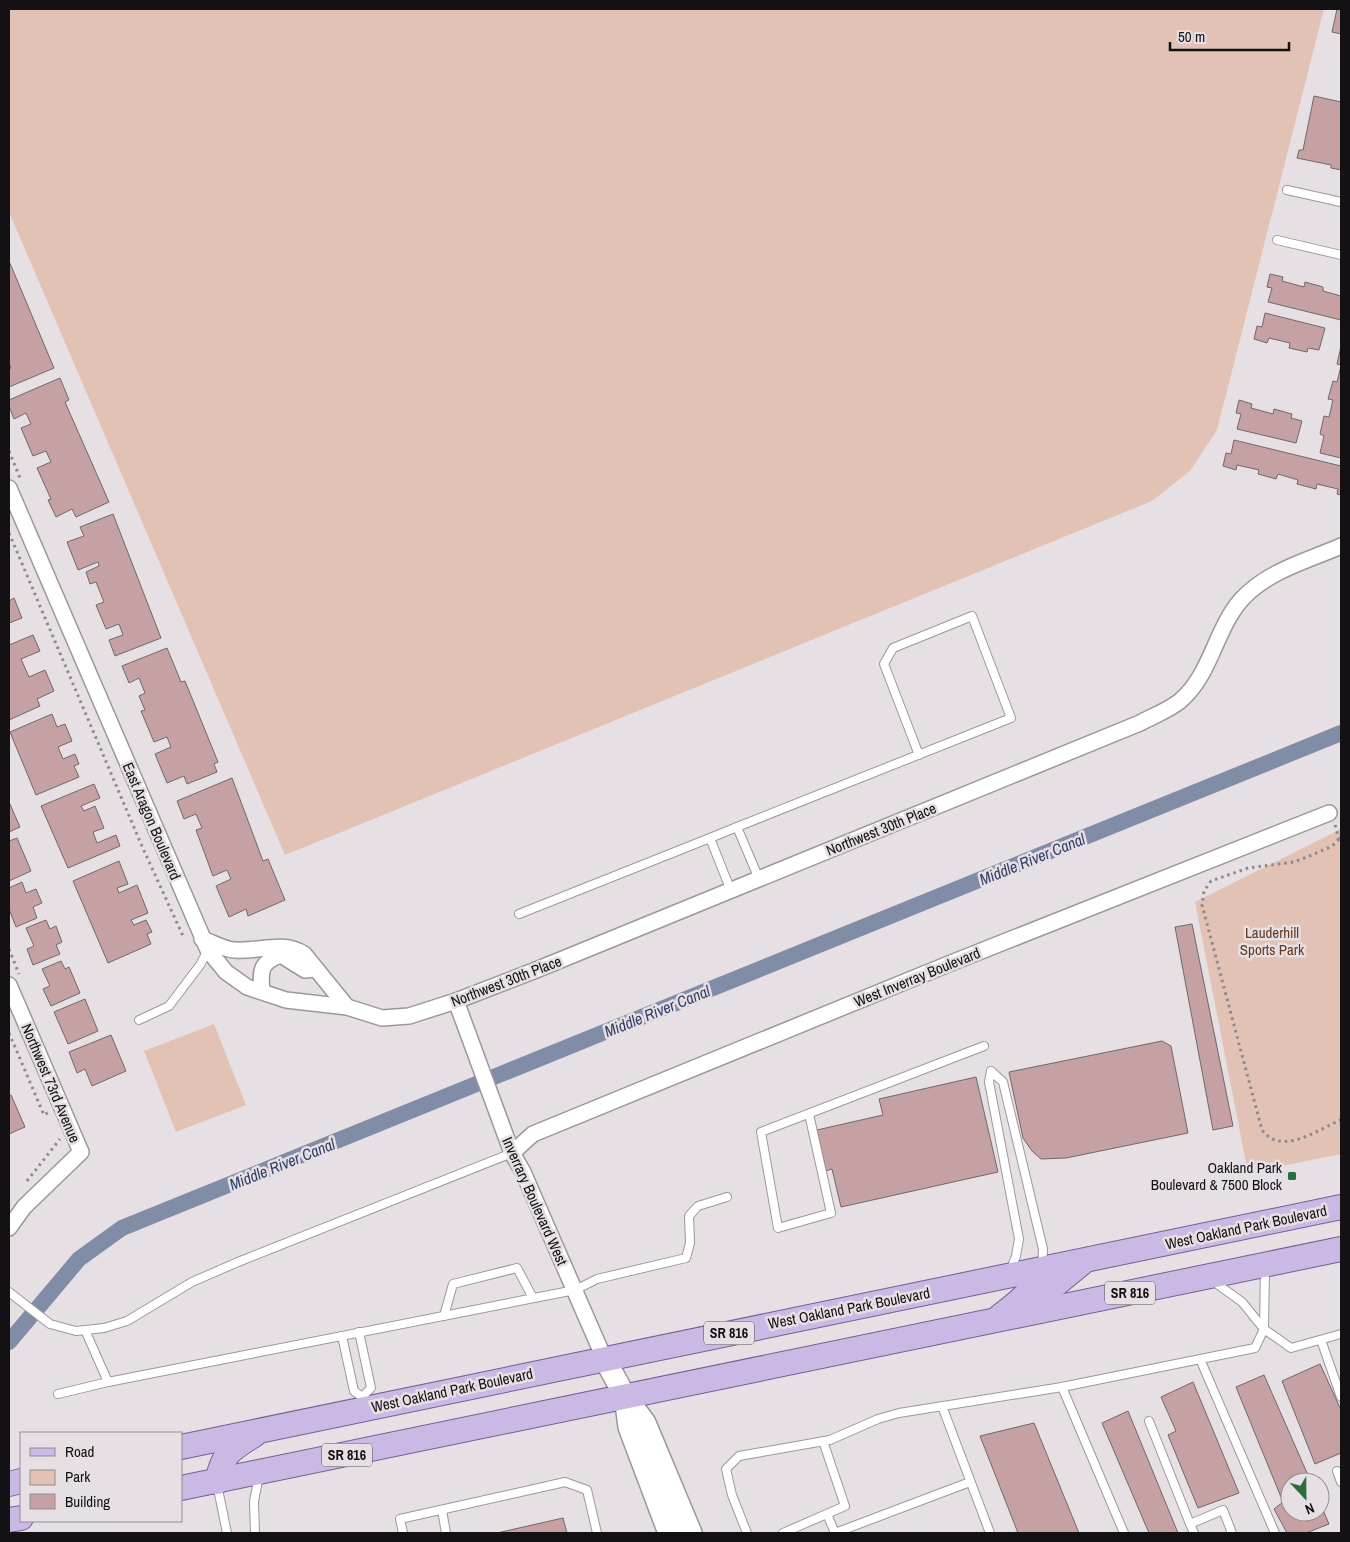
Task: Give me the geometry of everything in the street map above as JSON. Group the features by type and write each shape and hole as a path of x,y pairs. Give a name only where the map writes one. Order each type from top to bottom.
{"main road":[{"name":"West Oakland Park Boulevard","path":"182,1447 262,1430 363,1402 604,1358 1341,1208"},
{"name":"SR 816","path":"182,1488 1341,1249"},
{"path":"1040,1311 1050,1290 1088,1259"},
{"path":"994,1321 1021,1301 1033,1289 1042,1269"},
{"path":"217,1482 221,1461 234,1448 262,1430"}],"street":[{"name":"East Aragon Boulevard","path":"9,488 204,951 226,972 247,987 286,1000 347,1007 382,1018 410,1016"},
{"name":"Northwest 30th Place","path":"410,1016 456,1001 731,891 1140,724 1180,701 1197,681 1224,622 1242,600 1266,578 1341,546"},
{"name":"West Inverray Boulevard","path":"512,1153 533,1134 964,958 1329,813"},
{"path":"204,951 285,946 295,948 304,954 314,969 347,1007"},
{"path":"262,991 260,972 269,960 281,955 305,970 314,969"},
{"name":"Northwest 73rd Avenue","path":"9,985 81,1152 24,1206 9,1228"},
{"name":"Inverrary Boulevard West","path":"456,1001 512,1153 523,1172 604,1358 626,1396 646,1423 691,1533"},
{"name":"Inverrary Boulevard West","path":"626,1396 628,1427 670,1533"}],"lane":[{"path":"1287,190 1341,202"},
{"path":"1277,240 1341,255"},
{"path":"519,914 737,828 920,755 1011,718 972,616 893,648 884,664 920,755"},
{"path":"737,828 758,879"},
{"path":"710,838 731,891"},
{"path":"139,1020 169,1006 204,951"},
{"path":"809,1114 831,1213 778,1228 761,1132 984,1046"},
{"path":"1008,1276 1016,1256 1019,1239 989,1082 991,1071 1003,1082 1043,1249 1042,1269"},
{"path":"12,1294 50,1324 64,1329 86,1330 104,1328 127,1321 192,1282 238,1262 512,1153"},
{"path":"58,1394 108,1382 575,1290 597,1279 686,1258 690,1243 689,1216 698,1206 727,1197"},
{"path":"747,1533 732,1495 726,1469 739,1456 823,1441 878,1419 942,1406 1062,1387 1255,1348 1264,1329 1266,1264"},
{"path":"444,1316 453,1284 517,1268 533,1298"},
{"path":"1207,1277 1242,1302 1264,1329 1291,1348 1341,1334"},
{"path":"86,1330 108,1382"},
{"path":"342,1336 354,1392 363,1402 371,1388 359,1332"},
{"path":"1321,1340 1341,1397"},
{"path":"1200,1359 1275,1533"},
{"path":"1062,1387 1124,1533"},
{"path":"942,1406 990,1533"},
{"path":"1149,1421 1194,1533"},
{"path":"783,1533 845,1506 823,1441"},
{"path":"1337,1471 1341,1482"},
{"path":"255,1533 254,1501 260,1473"},
{"path":"217,1482 227,1533"},
{"path":"403,1533 400,1519 566,1482 587,1490 596,1533"},
{"path":"827,1514 835,1533 970,1482"},
{"path":"442,1510 446,1532"},
{"path":"1190,1524 1223,1510 1232,1533"}],"path":[{"path":"9,533 140,844 187,943 204,951"},
{"path":"1341,839 1312,856 1294,862 1248,868 1211,881 1204,891 1202,905 1262,1130 1276,1142 1288,1142 1341,1120"},
{"path":"9,1033 44,1115 62,1108"},
{"path":"23,1188 32,1174 71,1129"}],"green space":[{"path":"9,9 1324,9 1217,430 1190,471 1152,501 285,855 9,212"},
{"name":"Lauderhill Sports Park","path":"1341,829 1341,1154 1248,1173 1195,902"},
{"path":"214,1024 246,1105 176,1132 144,1051"}],"building":[{"path":"1337,9 1341,9 1341,34 1332,32"},
{"path":"1314,96 1341,102 1341,170 1331,168 1331,165 1297,158 1299,150 1303,150"},
{"path":"9,261 54,368 9,387 9,369 11,368 9,363"},
{"path":"1270,274 1283,277 1282,281 1304,287 1305,282 1323,287 1323,291 1341,296 1341,320 1268,302 1272,288 1267,287"},
{"path":"1265,313 1325,328 1319,350 1308,348 1307,352 1289,348 1290,343 1269,338 1267,343 1254,339 1257,326 1262,327"},
{"path":"1341,346 1341,365 1337,364"},
{"path":"1341,366 1341,458 1320,453 1324,436 1320,434 1324,416 1329,417 1333,400 1328,399 1333,381 1337,382"},
{"path":"60,378 69,400 65,402 109,502 76,517 72,509 56,517 48,500 51,499 37,468 51,462 46,451 33,456 21,428 31,424 26,413 14,419 9,406 9,400"},
{"path":"1239,400 1252,404 1251,408 1273,414 1274,409 1292,414 1291,418 1302,421 1296,443 1237,429 1241,414 1236,413"},
{"path":"1234,440 1341,466 1341,495 1337,494 1338,489 1317,484 1316,489 1297,484 1298,480 1278,474 1276,479 1258,474 1259,470 1237,465 1236,470 1223,466 1226,453 1231,454"},
{"path":"113,514 161,638 115,656 109,640 123,635 119,624 106,629 96,605 104,602 96,582 90,584 86,572 99,566 98,562 78,570 67,542 84,536 80,527"},
{"path":"14,598 22,618 9,623 9,601"},
{"path":"33,635 40,651 21,659 29,677 45,670 54,691 37,699 40,706 9,720 9,645"},
{"path":"167,648 181,682 185,681 218,762 214,764 217,772 187,784 184,776 167,783 155,754 171,747 167,737 154,742 141,711 145,710 139,696 145,693 139,678 129,683 122,666"},
{"path":"52,714 57,727 65,724 72,741 58,747 63,759 75,754 79,764 74,766 79,777 36,795 10,732"},
{"path":"232,778 263,861 268,859 285,900 248,916 246,909 229,917 216,886 231,879 227,870 213,876 196,830 202,828 196,814 184,819 177,801"},
{"path":"94,784 100,798 81,806 84,811 95,806 104,828 93,832 97,843 116,835 120,846 68,868 41,806"},
{"path":"9,802 20,827 9,832"},
{"path":"17,838 31,871 9,881 9,841"},
{"path":"119,861 128,884 117,888 119,893 137,885 148,913 131,920 134,925 146,920 152,932 147,934 151,944 108,963 73,881"},
{"path":"22,882 26,893 36,889 42,903 33,907 37,918 16,927 9,909 9,888"},
{"path":"46,920 50,929 56,926 62,942 56,945 60,954 33,965 27,949 34,946 26,928"},
{"path":"1192,924 1233,1126 1213,1130 1175,927"},
{"path":"61,961 65,969 69,967 80,993 51,1006 43,989 50,986 42,969"},
{"path":"85,999 98,1031 68,1044 54,1012"},
{"path":"111,1035 126,1071 92,1086 85,1069 77,1073 69,1052"},
{"path":"1162,1041 1171,1046 1188,1133 1066,1158 1041,1159 1032,1151 1023,1138 1009,1072"},
{"path":"976,1077 998,1172 841,1207 832,1169 826,1171 817,1130 883,1115 879,1099"},
{"path":"11,1095 25,1127 9,1134 9,1096"},
{"path":"1320,1364 1341,1410 1341,1453 1315,1464 1282,1381"},
{"path":"1264,1375 1307,1472 1280,1472 1280,1495 1236,1387"},
{"path":"1193,1382 1239,1493 1198,1508 1168,1435 1176,1431 1161,1397"},
{"path":"1128,1411 1178,1533 1149,1533 1102,1423"},
{"path":"1034,1423 1079,1533 1018,1533 980,1436"},
{"path":"1280,1504 1280,1520 1274,1509"},
{"path":"563,1518 567,1533 497,1533"},
{"path":"1281,1522 1328,1522 1329,1524 1306,1533 1287,1533"}],"waterway":[{"name":"Middle River Canal","path":"9,1342 79,1259 122,1228 1341,733"}],"place":[{"name":"Oakland Park Boulevard & 7500 Block","path":"1292,1176"}]}
